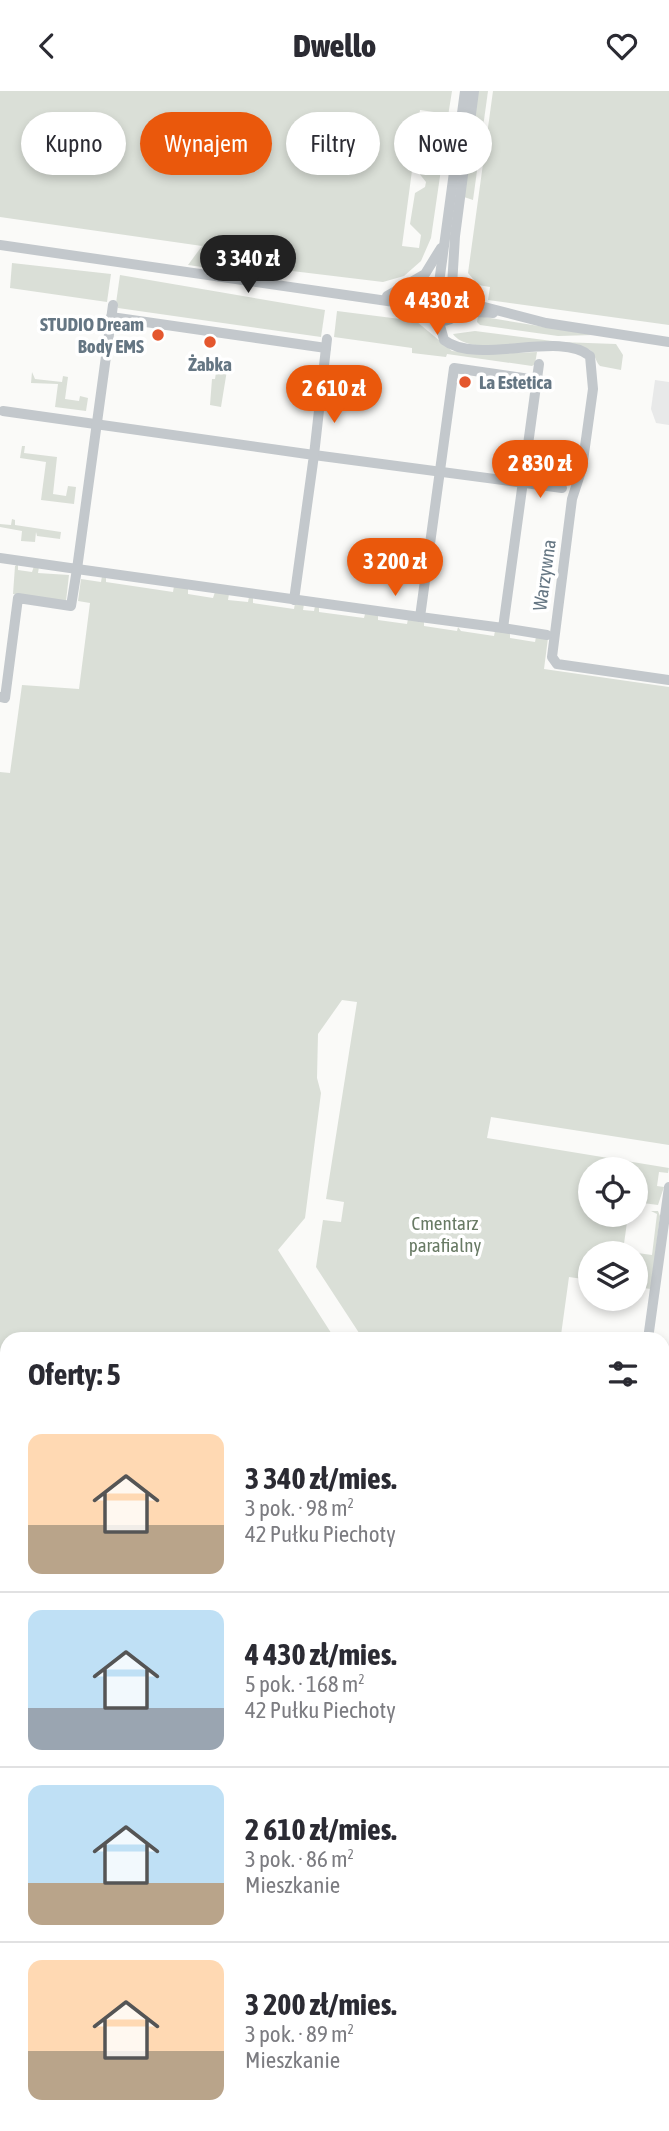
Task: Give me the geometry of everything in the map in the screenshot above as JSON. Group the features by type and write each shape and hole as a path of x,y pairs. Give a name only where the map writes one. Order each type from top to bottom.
{"street":[{"path":"423,300 439,283 465,91"},
{"path":"460,306 452,286 474,91"},
{"path":"387,296 425,274 439,254 445,238"},
{"path":"0,245 373,297 423,300"},
{"path":"439,283 452,286"},
{"path":"373,297 423,300"},
{"path":"423,300 428,316 444,321 460,306"},
{"path":"0,697 5,698 18,598 71,606 113,305"},
{"path":"460,306 669,342"},
{"path":"111,317 326,344 294,600"},
{"name":"Warzywna","path":"444,321 458,346 482,349 551,347 583,351 590,356 593,389 582,468 572,499 552,657 557,664 669,680"},
{"path":"503,628 540,365"},
{"path":"420,617 454,368 537,380"},
{"path":"3,411 562,488"},
{"path":"0,558 547,635"},
{"path":"649,1332 669,1187"}],"shaded area":[{"path":"655,380 669,382 669,425 656,423 651,409"}],"green space":[{"path":"0,91 452,91 449,112 394,112 394,175 411,175 402,246 419,248 421,235 410,224 415,193 425,187 426,182 420,175 440,175 431,238 421,261 404,276 383,282 259,267 259,272 237,272 188,265 202,246 0,217"},
{"path":"476,91 488,91 485,112 474,112"},
{"path":"493,91 669,91 669,325 488,300 490,287 478,285 468,273 481,175 492,175 490,112"},
{"path":"466,175 476,175 473,200 464,197"},
{"path":"12,263 111,274 107,302 10,288"},
{"path":"120,275 325,310 321,337 118,308 116,303"},
{"path":"441,289 450,293 454,302 450,311 441,315 432,311 428,302 432,293"},
{"path":"337,311 416,321 452,351 486,354 537,352 535,364 532,366 447,354 446,357 412,353 412,348 334,337"},
{"path":"478,316 594,335 558,336 480,325 477,322"},
{"path":"475,331 560,342 616,344 623,355 621,370 600,366 592,352 574,346 495,347 462,341 453,334"},
{"path":"187,359 228,364 221,407 210,405 212,379 215,379 217,366 186,362"},
{"path":"32,372 35,379 62,382 63,376 68,377 65,399 79,401 80,396 88,398 86,411 55,407 58,384 31,383"},
{"path":"22,446 25,446 24,453 57,457 53,494 66,496 68,486 76,487 74,504 41,500 46,462 20,458"},
{"path":"12,519 15,520 15,525 61,532 60,539 37,536 36,532 35,542 21,541 22,531 0,527 0,524 11,525"},
{"path":"18,564 18,570 32,572 34,566 39,567 38,573 69,575 66,601 13,594 15,566"},
{"name":"Cmentarz parafialny","path":"102,576 106,577 106,582 173,592 174,586 188,588 188,594 213,598 215,592 229,594 228,600 248,602 249,597 253,597 253,603 294,609 295,603 304,604 303,610 314,611 315,606 319,607 319,612 364,618 365,614 378,615 378,620 407,624 408,619 424,621 424,626 457,631 458,627 461,631 494,636 495,631 510,633 510,638 535,642 536,637 548,638 544,669 669,687 669,1145 491,1117 487,1138 602,1157 578,1157 578,1227 626,1227 624,1241 578,1241 578,1278 569,1277 561,1332 358,1332 316,1267 323,1220 341,1222 344,1202 326,1199 357,1002 342,1000 318,1034 317,1078 321,1093 305,1218 278,1250 331,1332 0,1332 0,772 10,773 22,685 79,689 90,603 78,601 81,579 101,582"},
{"path":"648,1165 669,1168 668,1173 659,1172 657,1186 664,1187 658,1205 648,1204"},
{"path":"651,1211 658,1211 660,1216 651,1289 648,1289 648,1254 652,1255 657,1214"}],"place":[{"name":"STUDIO Dream Body EMS","path":"158,335"},
{"name":"Żabka","path":"210,342"},
{"name":"La Estetica","path":"465,382"}]}
